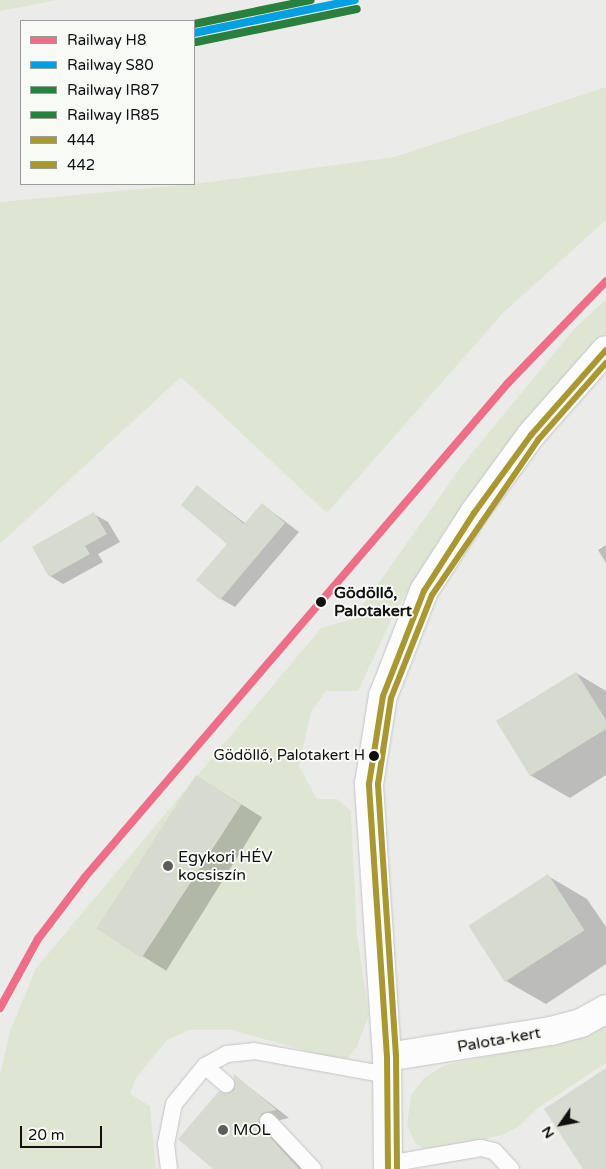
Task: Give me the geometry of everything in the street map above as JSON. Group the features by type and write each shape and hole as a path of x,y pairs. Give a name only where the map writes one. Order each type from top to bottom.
{"main road":[{"path":"388,1166 387,1066 369,784 383,696 424,591 469,522 531,435 606,350"},
{"name":"Palota-kert","path":"387,1066 551,1031 581,1023 606,1009"}],"lane":[{"path":"169,1169 166,1144 174,1104 206,1066 227,1054 254,1051 387,1066"},
{"path":"206,1066 226,1084"},
{"path":"267,1125 313,1169"},
{"path":"388,1166 481,1148 494,1151 510,1169"}],"green space":[{"path":"0,0 58,0 0,11"},
{"path":"606,87 606,220 503,313 327,513 181,377 0,544 0,202 195,185 394,157"},
{"path":"606,299 606,333 538,406 446,529 397,608 358,691 326,691 311,712 299,766 317,799 337,799 351,811 357,935 369,1015 357,1047 347,1059 331,1058 232,1030 189,1030 166,1041 136,1078 130,1094 150,1106 156,1169 0,1169 0,1074 10,1031 36,968 321,628 353,619 463,464 574,329"},
{"path":"606,1027 606,1063 539,1107 518,1127 503,1135 443,1148 423,1148 415,1143 407,1126 411,1095 424,1078 445,1065 577,1039"}],"building":[{"path":"197,485 244,524 262,503 285,523 220,600 196,580 227,544 181,505"},
{"path":"94,512 107,534 85,546 90,554 49,577 32,547"},
{"path":"576,672 606,720 606,729 530,776 496,721"},
{"name":"Egykori HÉV kocsiszín","path":"196,775 241,804 142,958 96,928"},
{"path":"548,874 584,930 505,982 468,926"},
{"path":"606,1068 606,1169 583,1169 544,1109"},
{"name":"MOL","path":"234,1074 277,1110 262,1113 258,1124 299,1169 213,1169 178,1139 219,1091 234,1090"}],"rail line":[{"name":"IR85","path":"195,24 311,0"},
{"name":"S80","path":"195,33 355,0"},
{"name":"IR87","path":"196,42 357,9"},
{"name":"H8","path":"0,1008 38,939 85,877 508,383 606,281"}],"transit line":[{"name":"444","path":"388,1169 387,1057 369,784 383,696 424,591 474,513 531,435 606,350"},
{"name":"442","path":"397,1169 396,1056 378,784 391,698 432,595 538,440 606,363"}],"place":[{"name":"Gödöllő, Palotakert","path":"321,602"},
{"name":"Gödöllő, Palotakert H","path":"374,756"},
{"name":"Egykori HÉV kocsiszín","path":"168,866"},
{"name":"MOL","path":"223,1130"}]}
